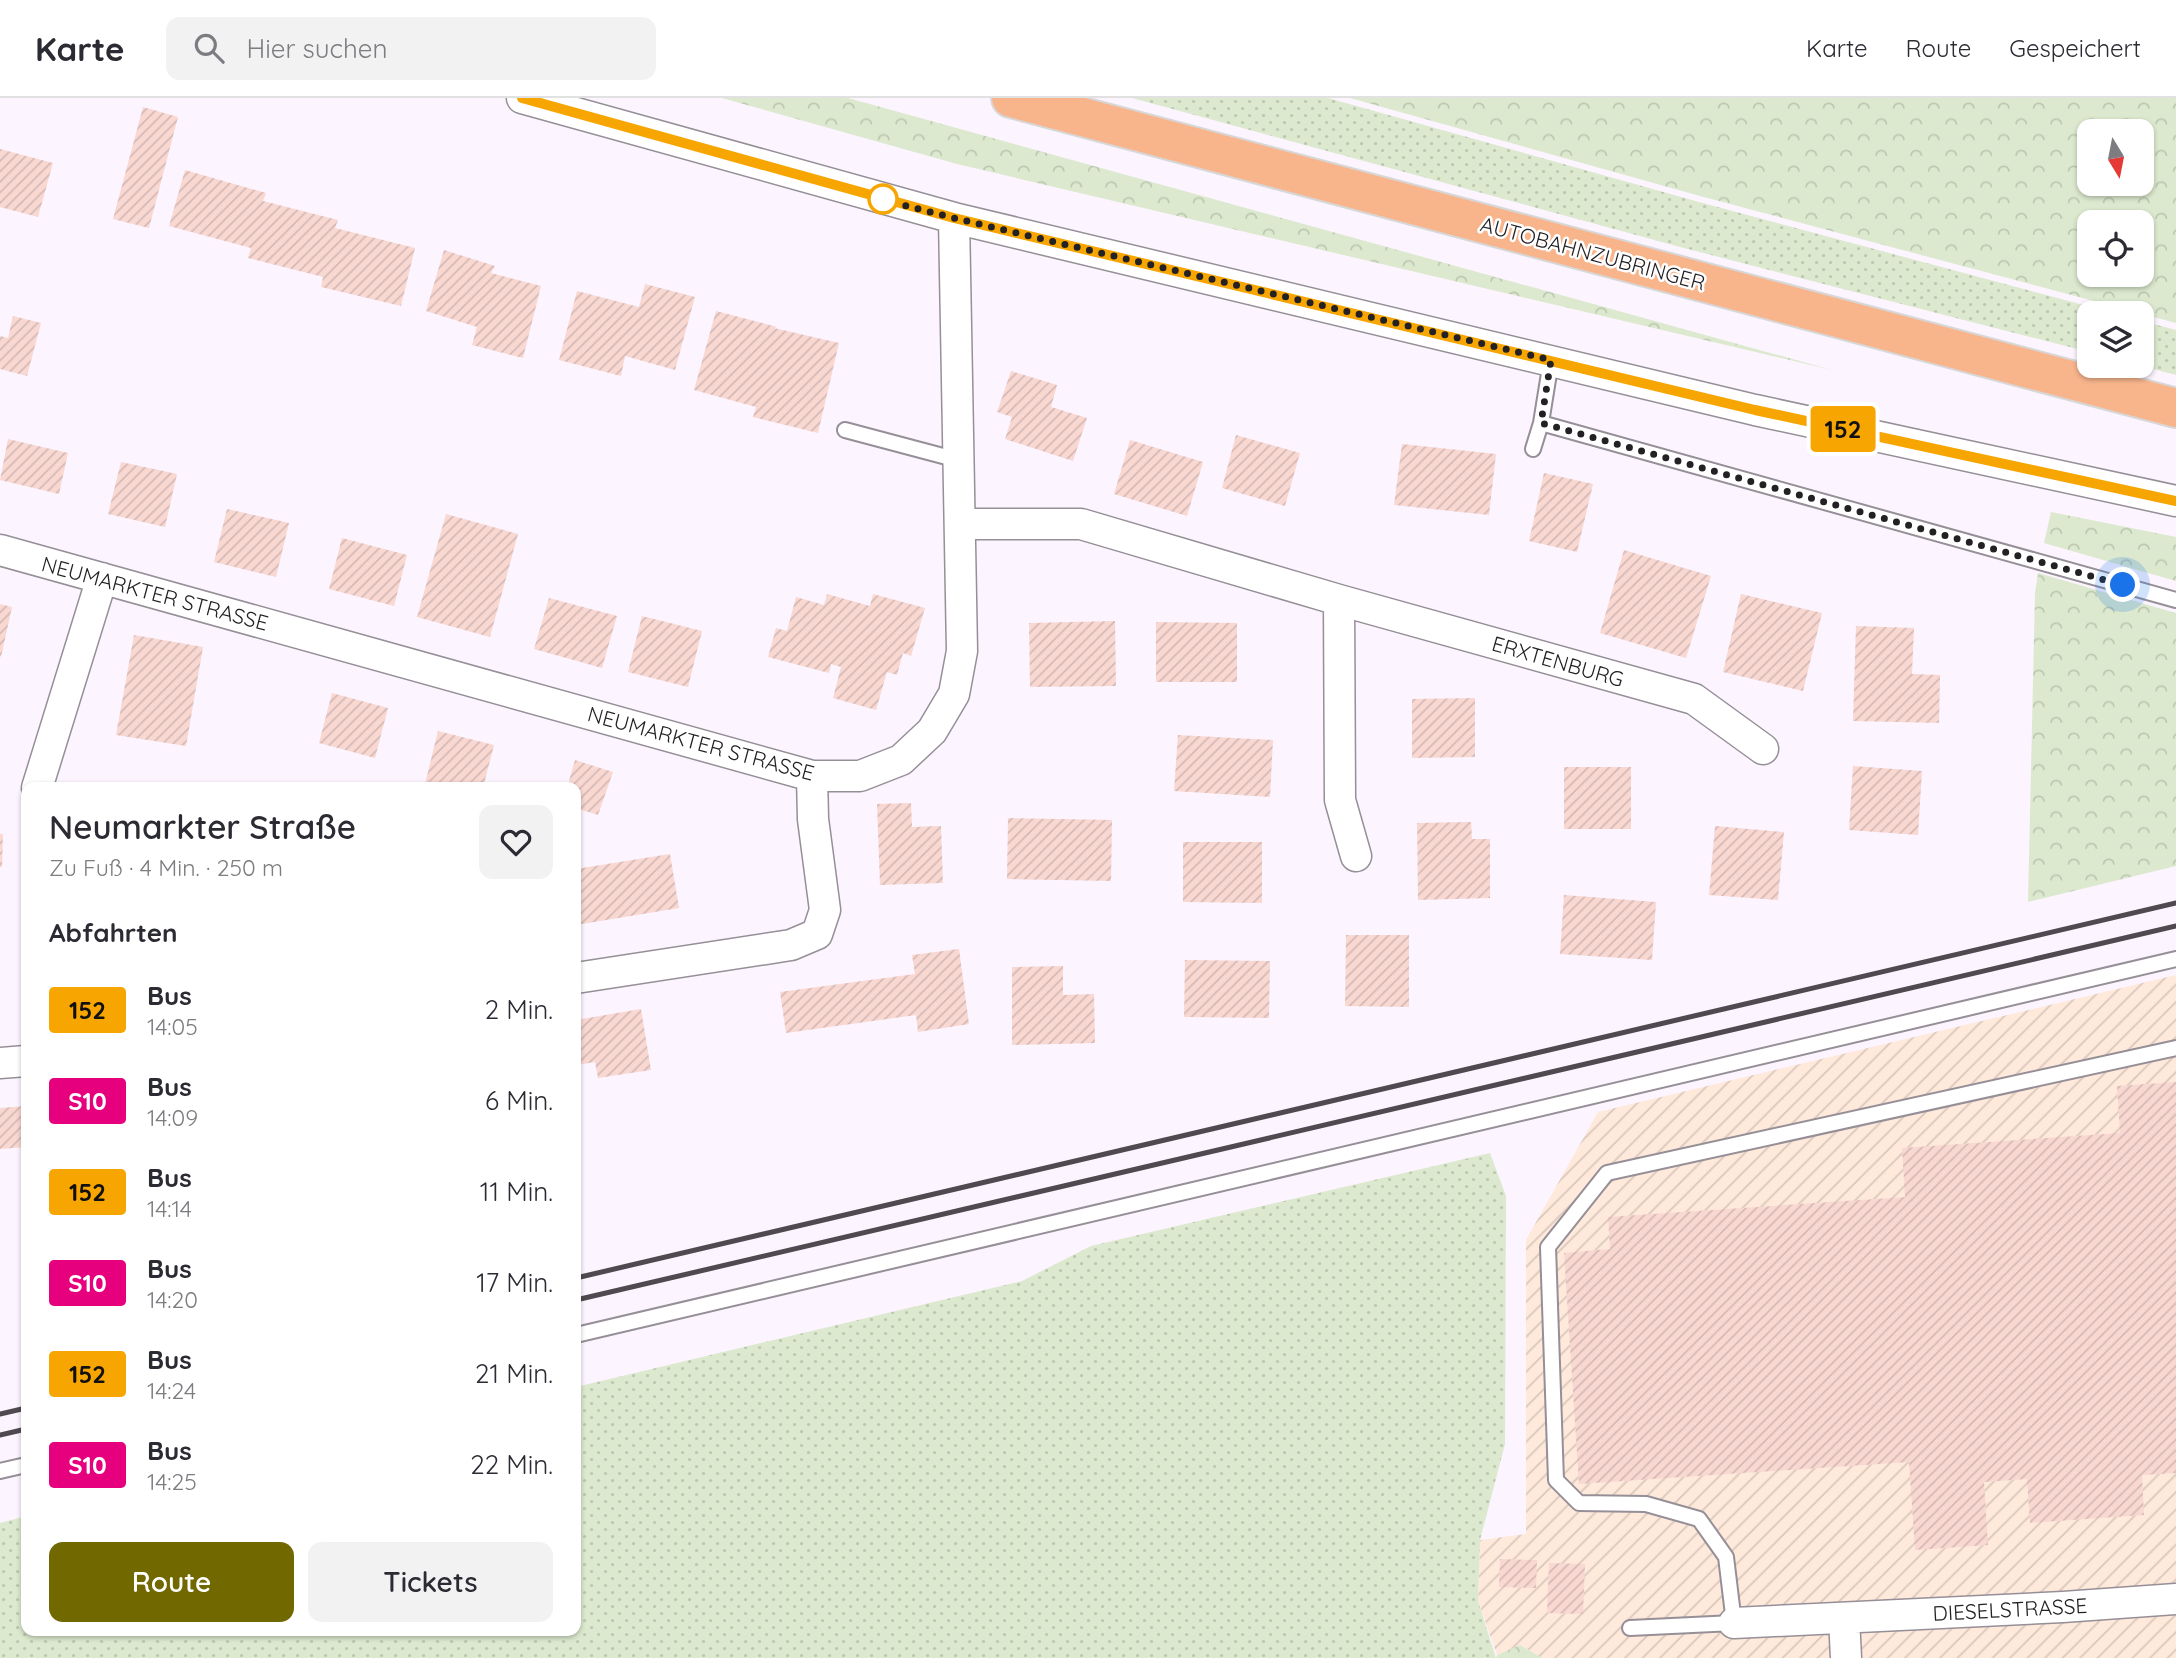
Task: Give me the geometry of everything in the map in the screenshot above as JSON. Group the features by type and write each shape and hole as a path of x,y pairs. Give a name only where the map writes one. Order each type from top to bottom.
{"highway":[{"name":"AUTOBAHNZUBRINGER","path":"1011,98 2176,408"}],"street":[{"path":"522,98 954,218 1755,410 2176,501"},
{"name":"NEUMARKTER STRASSE","path":"0,550 812,776 860,776 901,760 932,731 954,694 962,651 954,218"},
{"name":"ERXTENBURG","path":"960,524 1081,524 1339,600 1694,699 1763,749"},
{"path":"39,782 102,578"},
{"path":"1339,600 1340,800 1356,856"},
{"path":"581,977 791,944 817,934 825,910 813,819 812,776"},
{"path":"0,1063 21,1061"},
{"name":"DIESELSTRASSE","path":"1734,1623 2176,1599"},
{"path":"1844,1618 1846,1658"}],"lane":[{"path":"1533,449 1541,423 1551,360"},
{"path":"1541,423 2176,600"},
{"path":"845,430 958,460"},
{"path":"581,1334 2176,959"},
{"path":"1630,1628 1734,1623 1726,1557 1699,1519 1646,1504 1579,1503 1556,1480 1548,1247 1606,1173 2176,1048"},
{"path":"0,1471 21,1466"}],"shaded area":[{"path":"2176,975 2176,1658 1542,1658 1520,1645 1497,1655 1478,1601 1480,1540 1526,1534 1526,1240 1598,1112"}],"green space":[{"path":"722,98 848,98 1832,370 957,164"},
{"path":"1132,98 1328,98 1699,202 2077,303 2077,349 1684,248"},
{"path":"1350,98 2176,98 2176,323 2154,317 2154,301 2094,301 1700,196"},
{"path":"2154,324 2176,330 2176,375 2154,369"},
{"path":"2051,512 2176,537 2176,581 2044,543"},
{"path":"2038,573 2176,613 2176,866 2028,902 2035,593"},
{"path":"1490,1153 1506,1196 1505,1444 1480,1540 1478,1601 1496,1658 0,1658 0,1523 21,1517 21,1636 581,1636 581,1386 1022,1281 1091,1246"},
{"path":"1520,1645 1542,1658 1496,1658 1497,1655"}],"building":[{"path":"143,107 178,117 149,228 113,219"},
{"path":"0,149 53,163 38,217 0,207"},
{"path":"185,170 266,193 263,201 338,220 335,228 415,248 401,306 321,287 323,277 248,258 251,248 169,226"},
{"path":"444,250 495,266 491,273 541,286 523,358 472,345 477,327 426,311"},
{"path":"645,284 695,297 675,370 625,356 621,376 559,360 577,291 639,307"},
{"path":"716,311 839,343 818,433 753,417 756,407 694,390"},
{"path":"13,316 41,323 27,376 0,369 0,336 8,338"},
{"path":"1011,371 1057,385 1051,407 1087,418 1073,461 1005,439 1012,417 997,412"},
{"path":"1236,435 1300,453 1285,506 1222,488"},
{"path":"8,439 68,453 59,494 0,480"},
{"path":"1130,440 1203,462 1187,516 1114,494"},
{"path":"1402,444 1496,454 1489,515 1394,505"},
{"path":"121,462 177,474 165,527 108,514"},
{"path":"1544,473 1593,484 1577,552 1529,541"},
{"path":"227,509 289,523 276,577 214,562"},
{"path":"446,514 518,534 490,637 417,617"},
{"path":"342,538 407,555 394,606 329,589"},
{"path":"1624,550 1711,576 1686,658 1600,633"},
{"path":"827,594 870,606 873,594 925,608 911,656 903,653 897,675 887,672 876,710 833,698 841,667 831,664 829,673 768,657 776,628 787,631 796,597 824,605"},
{"path":"1741,594 1822,613 1803,691 1723,672"},
{"path":"549,598 617,616 602,668 534,649"},
{"path":"0,604 12,607 1,657 0,656"},
{"path":"642,616 702,631 688,687 628,672"},
{"path":"1115,621 1116,686 1030,687 1029,623"},
{"path":"1156,622 1237,623 1237,682 1156,682"},
{"path":"1856,626 1914,628 1912,674 1940,675 1939,723 1853,721"},
{"path":"134,635 203,647 186,746 116,735"},
{"path":"332,693 388,708 375,758 319,743"},
{"path":"1475,698 1475,757 1412,758 1412,699"},
{"path":"438,731 494,745 485,782 425,782"},
{"path":"1178,735 1273,740 1270,797 1174,791"},
{"path":"575,760 613,772 598,815 581,810 581,782 569,782"},
{"path":"1853,766 1922,771 1918,835 1849,830"},
{"path":"1564,767 1631,767 1631,829 1564,829"},
{"path":"911,803 912,827 941,826 943,883 880,885 877,804"},
{"path":"1008,818 1112,820 1111,881 1007,879"},
{"path":"1471,822 1472,839 1490,839 1490,898 1418,900 1417,823"},
{"path":"1715,826 1784,832 1778,900 1709,895"},
{"path":"0,834 3,834 2,867 0,867"},
{"path":"1183,842 1262,842 1262,903 1183,902"},
{"path":"670,854 679,908 581,924 581,868"},
{"path":"1564,895 1656,902 1652,960 1560,954"},
{"path":"1346,935 1409,935 1409,1007 1345,1006"},
{"path":"959,949 969,1024 918,1032 916,1015 786,1033 780,992 915,974 912,955"},
{"path":"1185,960 1270,961 1269,1018 1184,1017"},
{"path":"1063,966 1063,995 1094,994 1095,1043 1012,1045 1012,967"},
{"path":"641,1009 651,1070 598,1078 595,1062 581,1064 581,1019"},
{"path":"2176,1082 2176,1473 2142,1475 2144,1515 2030,1523 2027,1479 1984,1482 1988,1545 1915,1550 1909,1462 1579,1484 1564,1253 1610,1249 1608,1217 1905,1197 1902,1148 2120,1133 2117,1086"},
{"path":"21,1106 21,1147 0,1149 0,1108"},
{"path":"1500,1559 1537,1560 1536,1588 1499,1587"},
{"path":"1549,1563 1585,1564 1583,1614 1547,1613"}],"railway":[{"path":"581,1277 2176,903"},
{"path":"581,1299 2176,926"},
{"path":"0,1414 21,1409"},
{"path":"0,1435 21,1430"}],"bus line":[{"name":"152","path":"522,98 954,218 1755,410 2176,501"}],"route":[{"path":"883,199 876,198 1551,360 1541,423 2123,585"}]}
